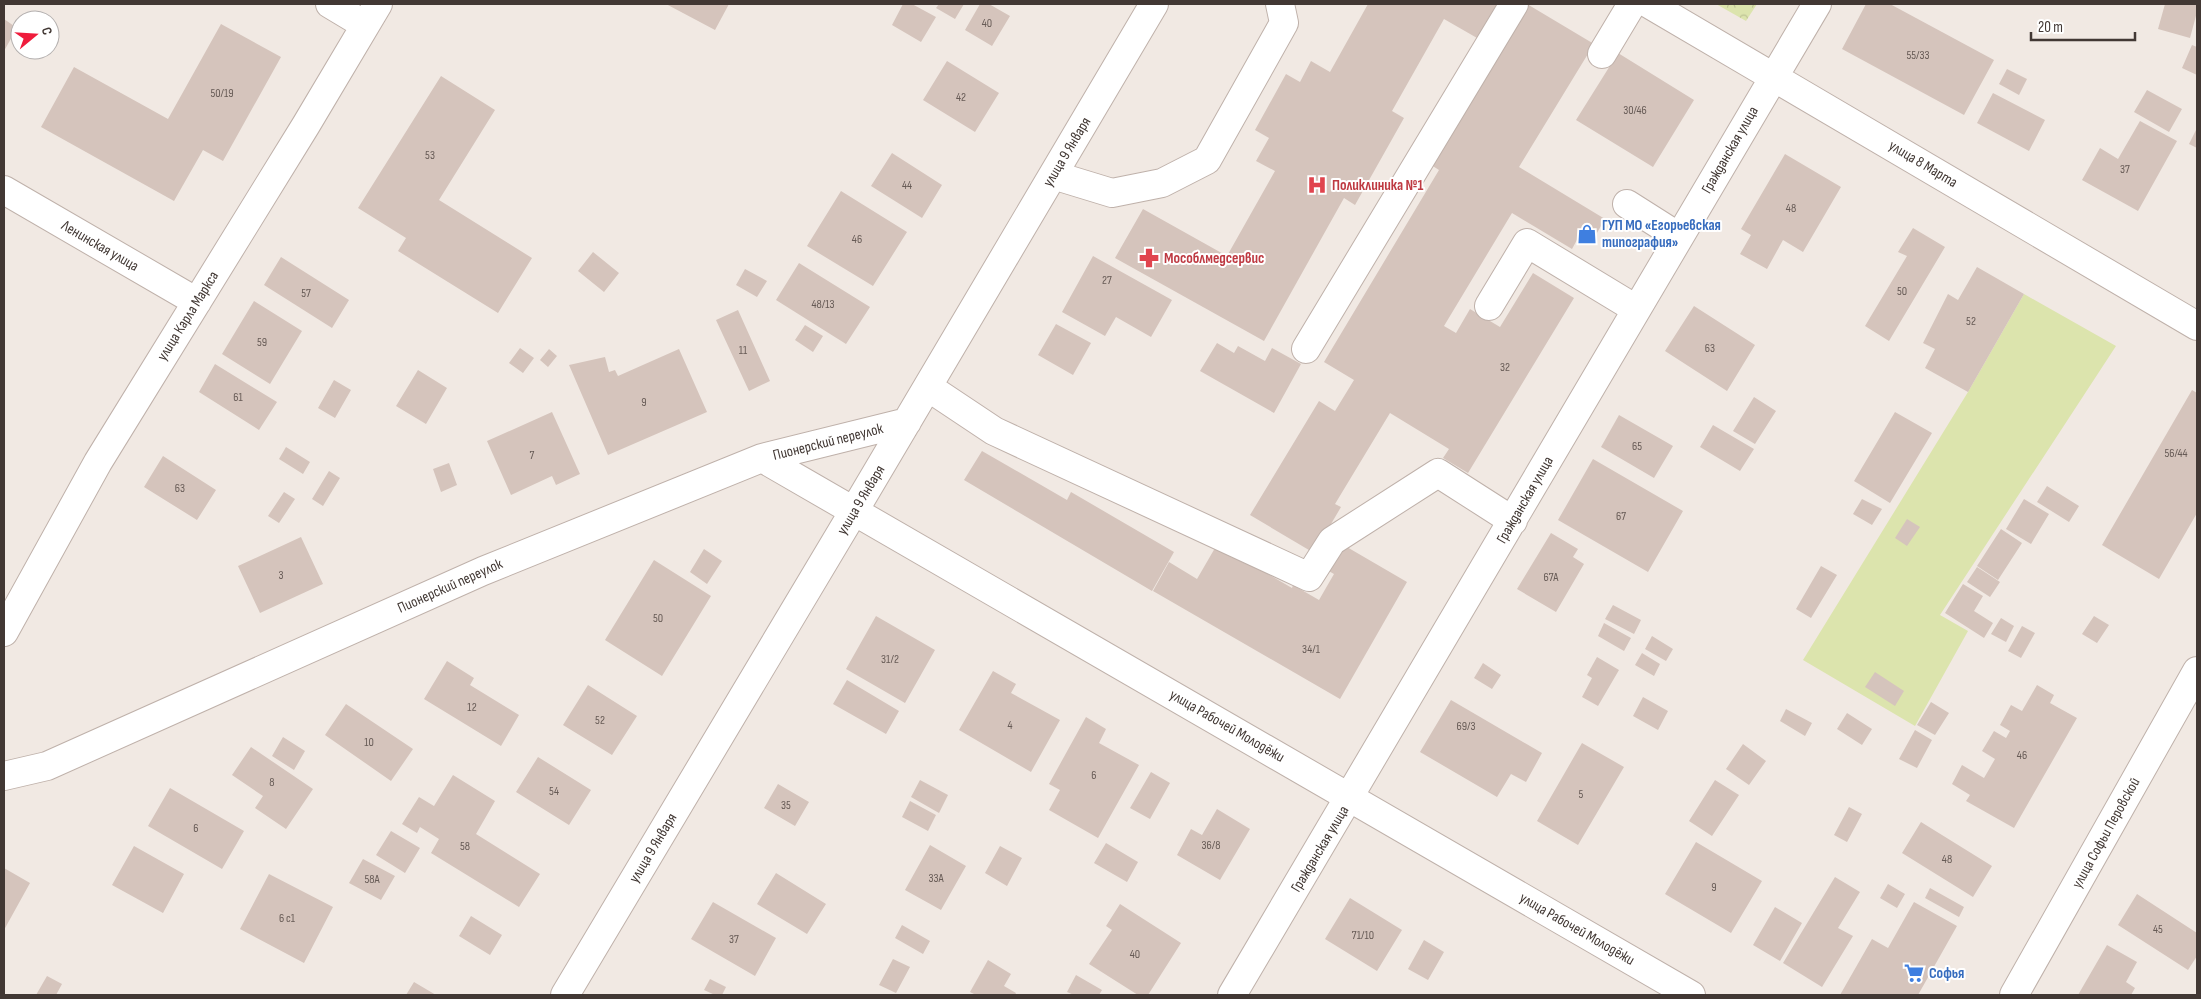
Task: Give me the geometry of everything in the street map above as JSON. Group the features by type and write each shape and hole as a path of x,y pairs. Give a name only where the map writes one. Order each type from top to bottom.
{"street":[{"path":"330,4 372,15"},
{"name":"улица 9 Января","path":"565,995 1154,4"},
{"path":"1053,175 1112,193 1162,183 1207,160 1284,24 1280,4"},
{"path":"1306,349 1514,4"},
{"path":"1602,54 1632,4"},
{"name":"улица 8 Марта","path":"1649,4 2197,326"},
{"name":"Гражданская улица","path":"1232,995 1817,4"},
{"name":"улица Карла Маркса","path":"4,632 98,462 372,15"},
{"name":"Ленинская улица","path":"4,190 196,302"},
{"path":"1627,204 1679,237"},
{"path":"1489,306 1527,243 1636,310"},
{"path":"928,387 994,431 1309,577 1332,541 1438,473 1513,521"},
{"name":"Пионерский переулок","path":"4,776 48,766 483,571 762,458 907,422"},
{"name":"улица Рабочей Молодёжи","path":"762,458 1691,995"},
{"name":"улица Софьи Перовской","path":"2014,995 2197,671"}],"green space":[{"path":"1716,4 1757,4 1746,21"},
{"path":"2024,294 2116,346 1940,615 1968,631 1915,726 1803,660 1968,392"}],"building":[{"path":"666,4 729,4 715,30"},
{"path":"903,4 912,4 936,17 921,42 892,25"},
{"path":"939,4 964,4 955,19 936,8"},
{"path":"980,4 989,4 1010,16 992,46 965,30"},
{"name":"Поликлиника №1","path":"1368,4 1507,4 1484,42 1444,19 1392,111 1404,118 1355,205 1344,198 1264,341 1115,258 1143,209 1227,256 1275,171 1256,161 1269,138 1255,130 1286,74 1300,82 1311,61 1330,72"},
{"path":"1527,4 1594,44 1519,167 1605,219 1590,245 1578,238 1572,249 1512,213 1444,326 1456,333 1470,309 1500,327 1533,273 1574,298 1468,473 1443,458 1449,449 1390,413 1335,504 1341,507 1314,553 1250,515 1319,401 1335,411 1354,380 1324,362 1439,170 1428,163"},
{"path":"1866,4 1890,4 1994,60 1964,115 1842,49"},
{"path":"2165,4 2197,4 2197,12 2190,38 2158,29"},
{"path":"4,19 10,23 10,40 4,51"},
{"path":"221,24 281,57 223,161 203,150 174,201 41,127 74,67 168,119"},
{"path":"2192,45 2197,47 2197,75 2182,68"},
{"path":"1618,53 1694,100 1653,167 1576,120"},
{"path":"947,61 999,93 975,132 923,100"},
{"path":"2007,69 2027,79 2019,95 1999,84"},
{"path":"441,76 495,110 439,200 532,258 498,313 398,251 406,238 358,208"},
{"path":"2147,90 2182,109 2169,132 2134,112"},
{"path":"1993,93 2045,120 2029,151 1977,123"},
{"path":"2140,121 2177,141 2138,211 2082,180 2100,148 2118,159"},
{"path":"2197,128 2197,148 2189,144"},
{"path":"892,153 942,185 922,218 871,186"},
{"path":"1785,154 1841,187 1803,252 1783,240 1767,269 1740,254 1751,235 1741,229"},
{"path":"841,191 907,232 873,286 807,246"},
{"path":"1913,228 1945,247 1889,341 1865,326 1907,256 1898,252"},
{"path":"593,252 619,273 604,292 578,271"},
{"path":"1093,256 1172,300 1151,337 1116,317 1105,336 1062,312"},
{"path":"281,257 349,300 332,328 264,285"},
{"path":"799,263 870,307 846,344 776,300"},
{"path":"1977,267 2024,294 1968,392 1925,368 1935,349 1923,343 1948,294 1958,300"},
{"path":"745,269 767,281 757,297 736,285"},
{"path":"254,301 302,331 270,384 222,354"},
{"path":"1694,306 1755,345 1727,391 1665,351"},
{"path":"738,310 770,381 749,391 716,320"},
{"path":"1056,324 1091,343 1073,375 1038,355"},
{"path":"805,325 823,336 813,352 795,340"},
{"path":"1217,343 1234,353 1238,346 1265,361 1272,348 1301,364 1274,413 1200,371"},
{"path":"520,348 534,358 523,373 509,363"},
{"path":"549,349 557,356 548,367 540,360"},
{"path":"679,349 707,412 608,455 569,365 605,357 609,372 615,370 618,376"},
{"path":"215,364 277,402 259,430 199,392"},
{"path":"418,370 447,388 426,424 396,406"},
{"path":"334,380 351,390 335,418 318,408"},
{"path":"2192,390 2197,393 2197,513 2159,579 2102,545"},
{"path":"1754,397 1776,411 1755,444 1733,431"},
{"path":"552,412 580,474 556,485 552,476 511,495 487,441"},
{"path":"1895,412 1932,433 1890,503 1854,481"},
{"path":"1619,415 1673,446 1654,478 1601,447"},
{"path":"1713,425 1754,449 1740,471 1700,447"},
{"path":"286,447 310,462 303,474 279,459"},
{"path":"982,451 1067,500 1071,492 1174,552 1152,591 964,480"},
{"path":"163,456 216,490 197,520 144,487"},
{"path":"1593,459 1683,511 1648,572 1558,520"},
{"path":"449,463 457,485 441,492 433,469"},
{"path":"329,471 340,478 323,506 312,499"},
{"path":"2047,486 2079,506 2069,522 2037,502"},
{"path":"284,492 295,499 279,523 268,516"},
{"path":"1862,499 1882,509 1872,525 1853,514"},
{"path":"2024,499 2049,514 2031,544 2006,529"},
{"path":"1907,519 1920,527 1907,546 1895,538"},
{"path":"2001,529 2022,543 1998,580 1977,566"},
{"path":"1551,533 1578,549 1573,557 1584,564 1556,612 1517,589"},
{"path":"301,537 323,584 260,613 238,566"},
{"path":"1340,543 1407,582 1340,699 1153,591 1169,562 1197,579 1215,548 1233,558 1235,555 1292,588 1293,585 1319,600 1334,574 1325,569"},
{"path":"704,549 722,561 707,584 690,572"},
{"path":"654,560 711,596 662,676 605,640"},
{"path":"1821,566 1837,575 1811,618 1796,609"},
{"path":"1977,567 2000,582 1990,597 1967,582"},
{"path":"1963,584 1983,596 1974,611 1993,623 1984,638 1945,613"},
{"path":"1613,605 1641,620 1634,634 1605,619"},
{"path":"876,616 935,650 905,703 846,669"},
{"path":"2094,616 2109,625 2097,643 2082,634"},
{"path":"2001,618 2014,626 2006,642 1991,634"},
{"path":"1604,623 1631,638 1624,651 1598,636"},
{"path":"2022,626 2035,633 2021,658 2008,651"},
{"path":"1652,636 1673,649 1666,661 1645,649"},
{"path":"1642,653 1660,664 1654,676 1635,665"},
{"path":"1597,657 1619,670 1598,706 1582,697 1592,678 1587,675"},
{"path":"447,661 474,678 470,685 519,715 501,746 424,699"},
{"path":"1483,663 1501,675 1492,689 1474,678"},
{"path":"993,671 1016,684 1011,693 1060,720 1031,772 959,730"},
{"path":"1875,672 1904,691 1895,706 1865,687"},
{"path":"847,680 899,711 886,734 833,704"},
{"path":"588,685 637,716 612,755 563,725"},
{"path":"2037,685 2054,695 2050,703 2077,718 2014,828 1966,801 1970,795 1952,784 1962,765 1984,778 1995,759 1982,751 1994,731 2006,738 2010,731 2000,725 2011,705 2022,711"},
{"path":"1643,697 1668,711 1658,730 1633,716"},
{"path":"1451,700 1542,753 1526,782 1511,774 1497,797 1420,752"},
{"path":"1931,702 1949,713 1935,735 1917,725"},
{"path":"346,704 413,749 391,781 325,735"},
{"path":"1786,709 1812,723 1805,736 1780,721"},
{"path":"1847,713 1872,729 1862,745 1837,729"},
{"path":"1086,717 1106,729 1099,743 1139,765 1098,838 1049,810 1060,790 1049,784"},
{"path":"1915,730 1932,740 1917,768 1899,759"},
{"path":"283,737 305,751 294,770 272,756"},
{"path":"1582,743 1624,767 1578,845 1537,821"},
{"path":"1743,744 1766,761 1749,785 1726,769"},
{"path":"251,747 313,789 286,829 255,808 263,796 232,775"},
{"path":"538,757 591,790 569,825 516,792"},
{"path":"1151,772 1170,783 1150,819 1130,808"},
{"path":"453,775 495,801 476,834 540,874 519,907 431,853 439,839 420,827 417,833 402,824 419,797 434,806"},
{"path":"920,780 948,795 939,813 911,797"},
{"path":"1715,780 1739,795 1712,836 1689,821"},
{"path":"778,784 809,802 795,826 764,808"},
{"path":"170,788 244,831 222,869 148,826"},
{"path":"910,801 936,815 928,831 902,817"},
{"path":"1849,807 1862,814 1847,842 1834,835"},
{"path":"1217,809 1250,829 1220,880 1177,855 1191,829 1202,835"},
{"path":"1921,822 1992,866 1973,897 1902,853"},
{"path":"391,831 420,848 405,873 376,855"},
{"path":"1696,842 1762,881 1731,933 1665,894"},
{"path":"1106,843 1138,862 1127,882 1094,863"},
{"path":"930,845 966,866 941,910 905,890"},
{"path":"134,846 184,874 163,913 112,885"},
{"path":"1000,846 1022,858 1007,886 985,873"},
{"path":"363,859 395,876 381,900 349,883"},
{"path":"4,868 30,883 4,930"},
{"path":"776,873 826,904 807,934 757,904"},
{"path":"269,874 333,907 304,963 240,929"},
{"path":"1835,877 1860,892 1838,928 1853,936 1822,987 1783,963"},
{"path":"1888,884 1905,894 1897,908 1880,898"},
{"path":"1930,888 1964,907 1959,917 1925,898"},
{"path":"2137,894 2197,933 2197,956 2188,970 2118,925"},
{"path":"1350,898 1402,930 1377,971 1325,939"},
{"path":"713,902 776,938 755,976 691,939"},
{"path":"1914,902 1957,926 1918,995 1840,995 1872,939 1888,948"},
{"path":"1120,904 1181,943 1148,995 1138,995 1089,964 1112,930 1106,926"},
{"path":"1775,907 1802,923 1780,961 1753,945"},
{"path":"471,916 502,935 490,955 459,936"},
{"path":"902,925 930,941 923,954 895,938"},
{"path":"1424,940 1444,952 1428,980 1408,969"},
{"path":"2107,945 2137,962 2126,982 2135,988 2131,995 2078,995"},
{"path":"893,959 910,967 896,993 879,985"},
{"path":"988,960 1011,974 1004,986 1016,993 1015,995 976,995 970,992"},
{"path":"1076,975 1102,990 1099,995 1074,995 1067,992"},
{"path":"47,976 62,984 56,995 36,995"},
{"path":"710,979 726,987 722,995 715,995 704,990"},
{"path":"414,982 436,995 406,995"}],"place":[{"name":"Поликлиника №1","path":"1317,185"},
{"name":"ГУП МО «Егорьевская типография»","path":"1587,234"},
{"name":"Мособлмедсервис","path":"1149,258"},
{"name":"Софья","path":"1914,973"}]}
